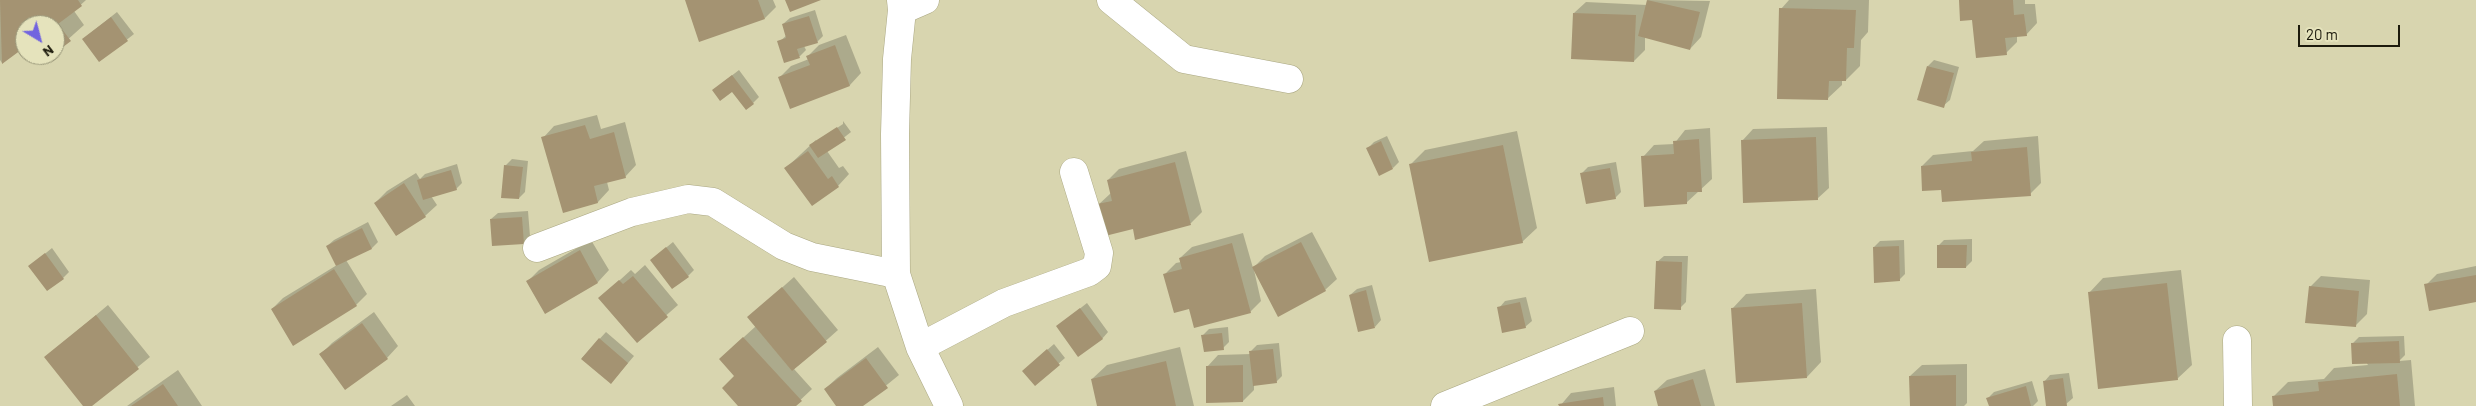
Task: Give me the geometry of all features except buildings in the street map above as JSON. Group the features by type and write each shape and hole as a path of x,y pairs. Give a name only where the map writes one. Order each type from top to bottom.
{"street":[{"path":"1110,0 1184,60 1289,79"},
{"path":"909,3 897,59 895,134 896,274 920,346 949,406"},
{"path":"920,346 1004,303 1089,272 1097,266 1099,253 1074,172"},
{"path":"538,248 632,212 688,199 713,202 784,246 812,256 896,274"},
{"path":"1445,406 1630,331"},
{"path":"2237,340 2238,406"}]}
